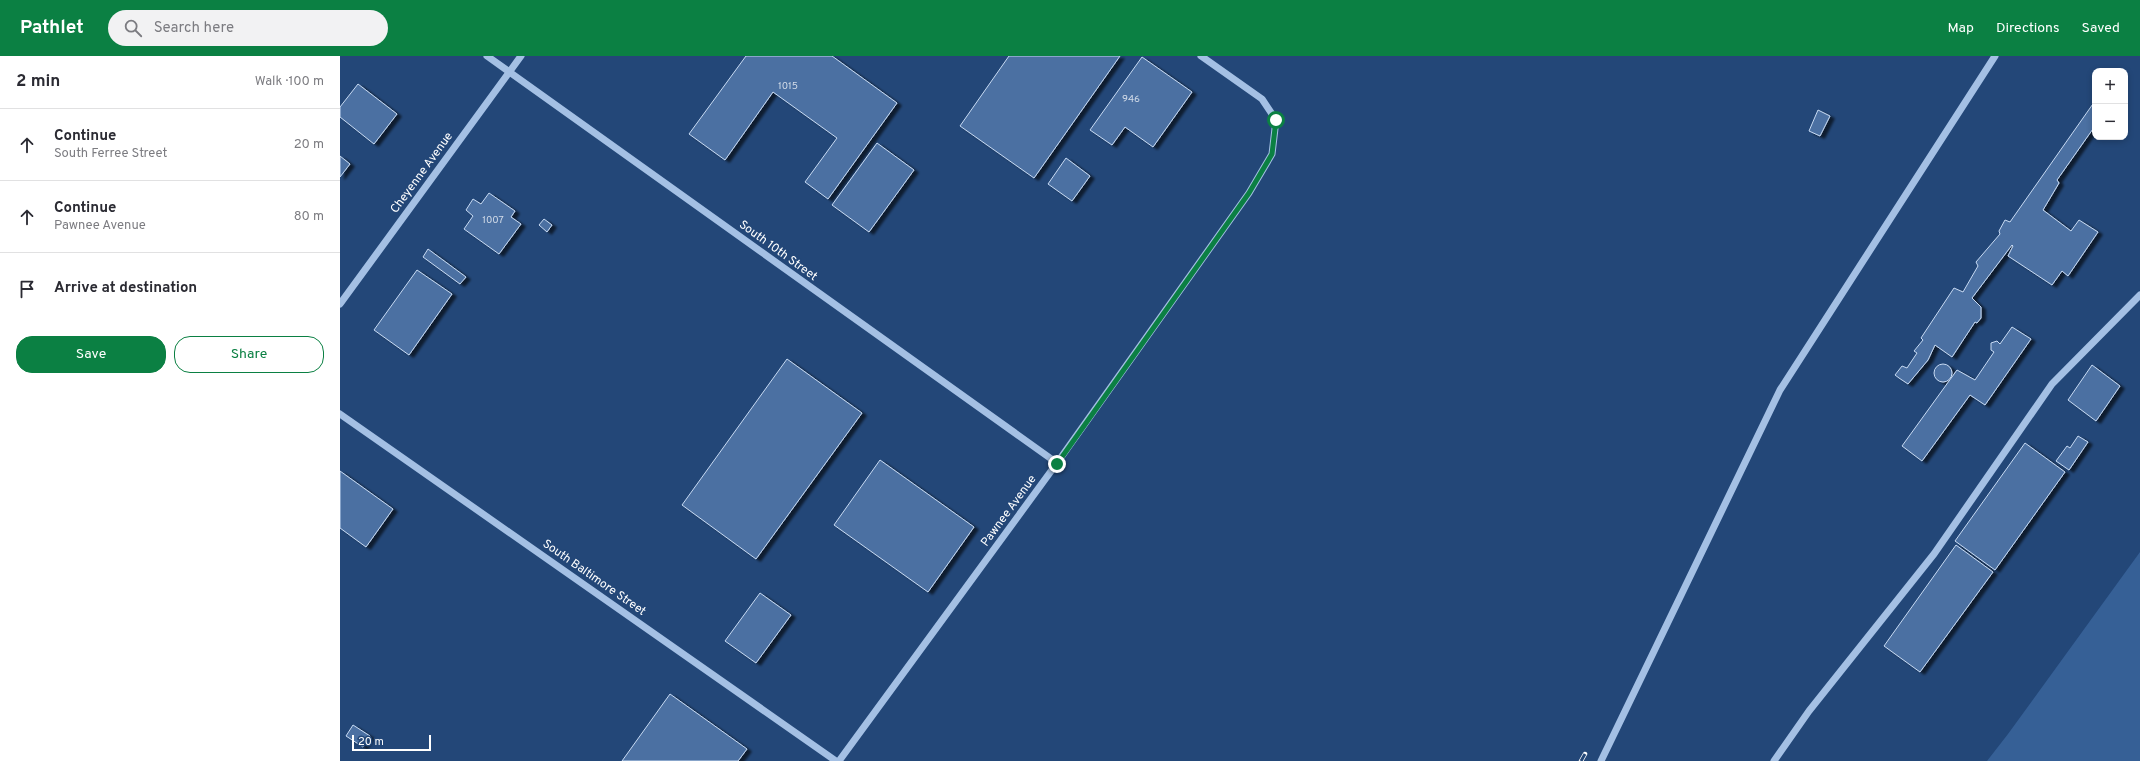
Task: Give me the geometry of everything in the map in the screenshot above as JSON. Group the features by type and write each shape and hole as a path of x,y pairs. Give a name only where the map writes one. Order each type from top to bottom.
{"street":[{"name":"South 10th Street","path":"487,56 1057,464"},
{"name":"Cheyenne Avenue","path":"340,304 521,56"},
{"name":"Pawnee Avenue","path":"837,761 1057,464 1249,193 1272,154 1276,120 1262,98 1201,56"},
{"path":"1601,761 1780,390 1995,56"},
{"path":"1774,761 1809,711 1934,554 2052,384 2140,294"},
{"name":"South Baltimore Street","path":"340,414 837,761"}],"shaded area":[{"path":"2140,552 2140,761 1987,761 2008,734"}],"building":[{"path":"746,56 832,56 897,103 828,199 805,182 837,138 773,92 725,160 689,134"},
{"path":"1009,56 1120,56 1034,178 960,126"},
{"path":"1142,57 1192,92 1153,147 1125,127 1112,145 1090,130"},
{"path":"358,84 397,114 374,144 340,117 340,107"},
{"path":"2092,105 2092,130 2057,180 2059,183 2043,210 2071,231 2079,220 2098,232 2068,276 2062,271 2052,285 2008,256 2013,246 2012,245 1972,298 1981,307 1981,318 1977,323 1975,322 1952,357 1935,345 1928,360 1908,384 1899,378 1895,375 1902,366 1907,368 1917,353 1914,351 1923,340 1921,338 1954,288 1963,292 1978,266 1976,262 2000,234 1999,231 2005,220 2010,222"},
{"path":"1818,110 1830,116 1820,136 1809,131"},
{"path":"877,143 914,170 869,232 832,205"},
{"path":"340,156 350,164 340,177"},
{"path":"1066,158 1090,176 1072,201 1048,184"},
{"path":"489,193 515,211 511,217 521,224 499,254 464,229 473,216 466,210 473,199 481,204"},
{"path":"544,219 552,225 547,232 539,225"},
{"path":"428,249 466,277 460,284 423,257"},
{"path":"417,270 452,294 409,355 374,330"},
{"path":"2012,327 2031,339 1985,405 1970,395 1922,461 1902,446 1957,370 1975,380 1994,352 1991,350 1991,343 1997,341 2000,344"},
{"path":"787,359 862,413 756,559 682,505"},
{"path":"1943,364 1949,367 1952,373 1949,379 1943,382 1937,379 1934,373 1937,367"},
{"path":"2092,365 2120,386 2096,421 2068,400"},
{"path":"2078,436 2088,442 2069,470 2056,461 2067,446 2070,448"},
{"path":"2025,443 2065,472 1995,570 1955,541"},
{"path":"880,460 974,527 928,592 834,525"},
{"path":"340,471 393,509 366,547 340,528"},
{"path":"1956,545 1993,572 1920,672 1884,646"},
{"path":"760,593 791,615 756,663 725,641"},
{"path":"670,694 747,749 738,761 622,761"},
{"path":"353,725 370,736 363,747 346,736"}],"railway":[{"path":"1581,761 1585,754"}],"route":[{"path":"1057,464 1249,193 1272,154 1276,120"}]}
